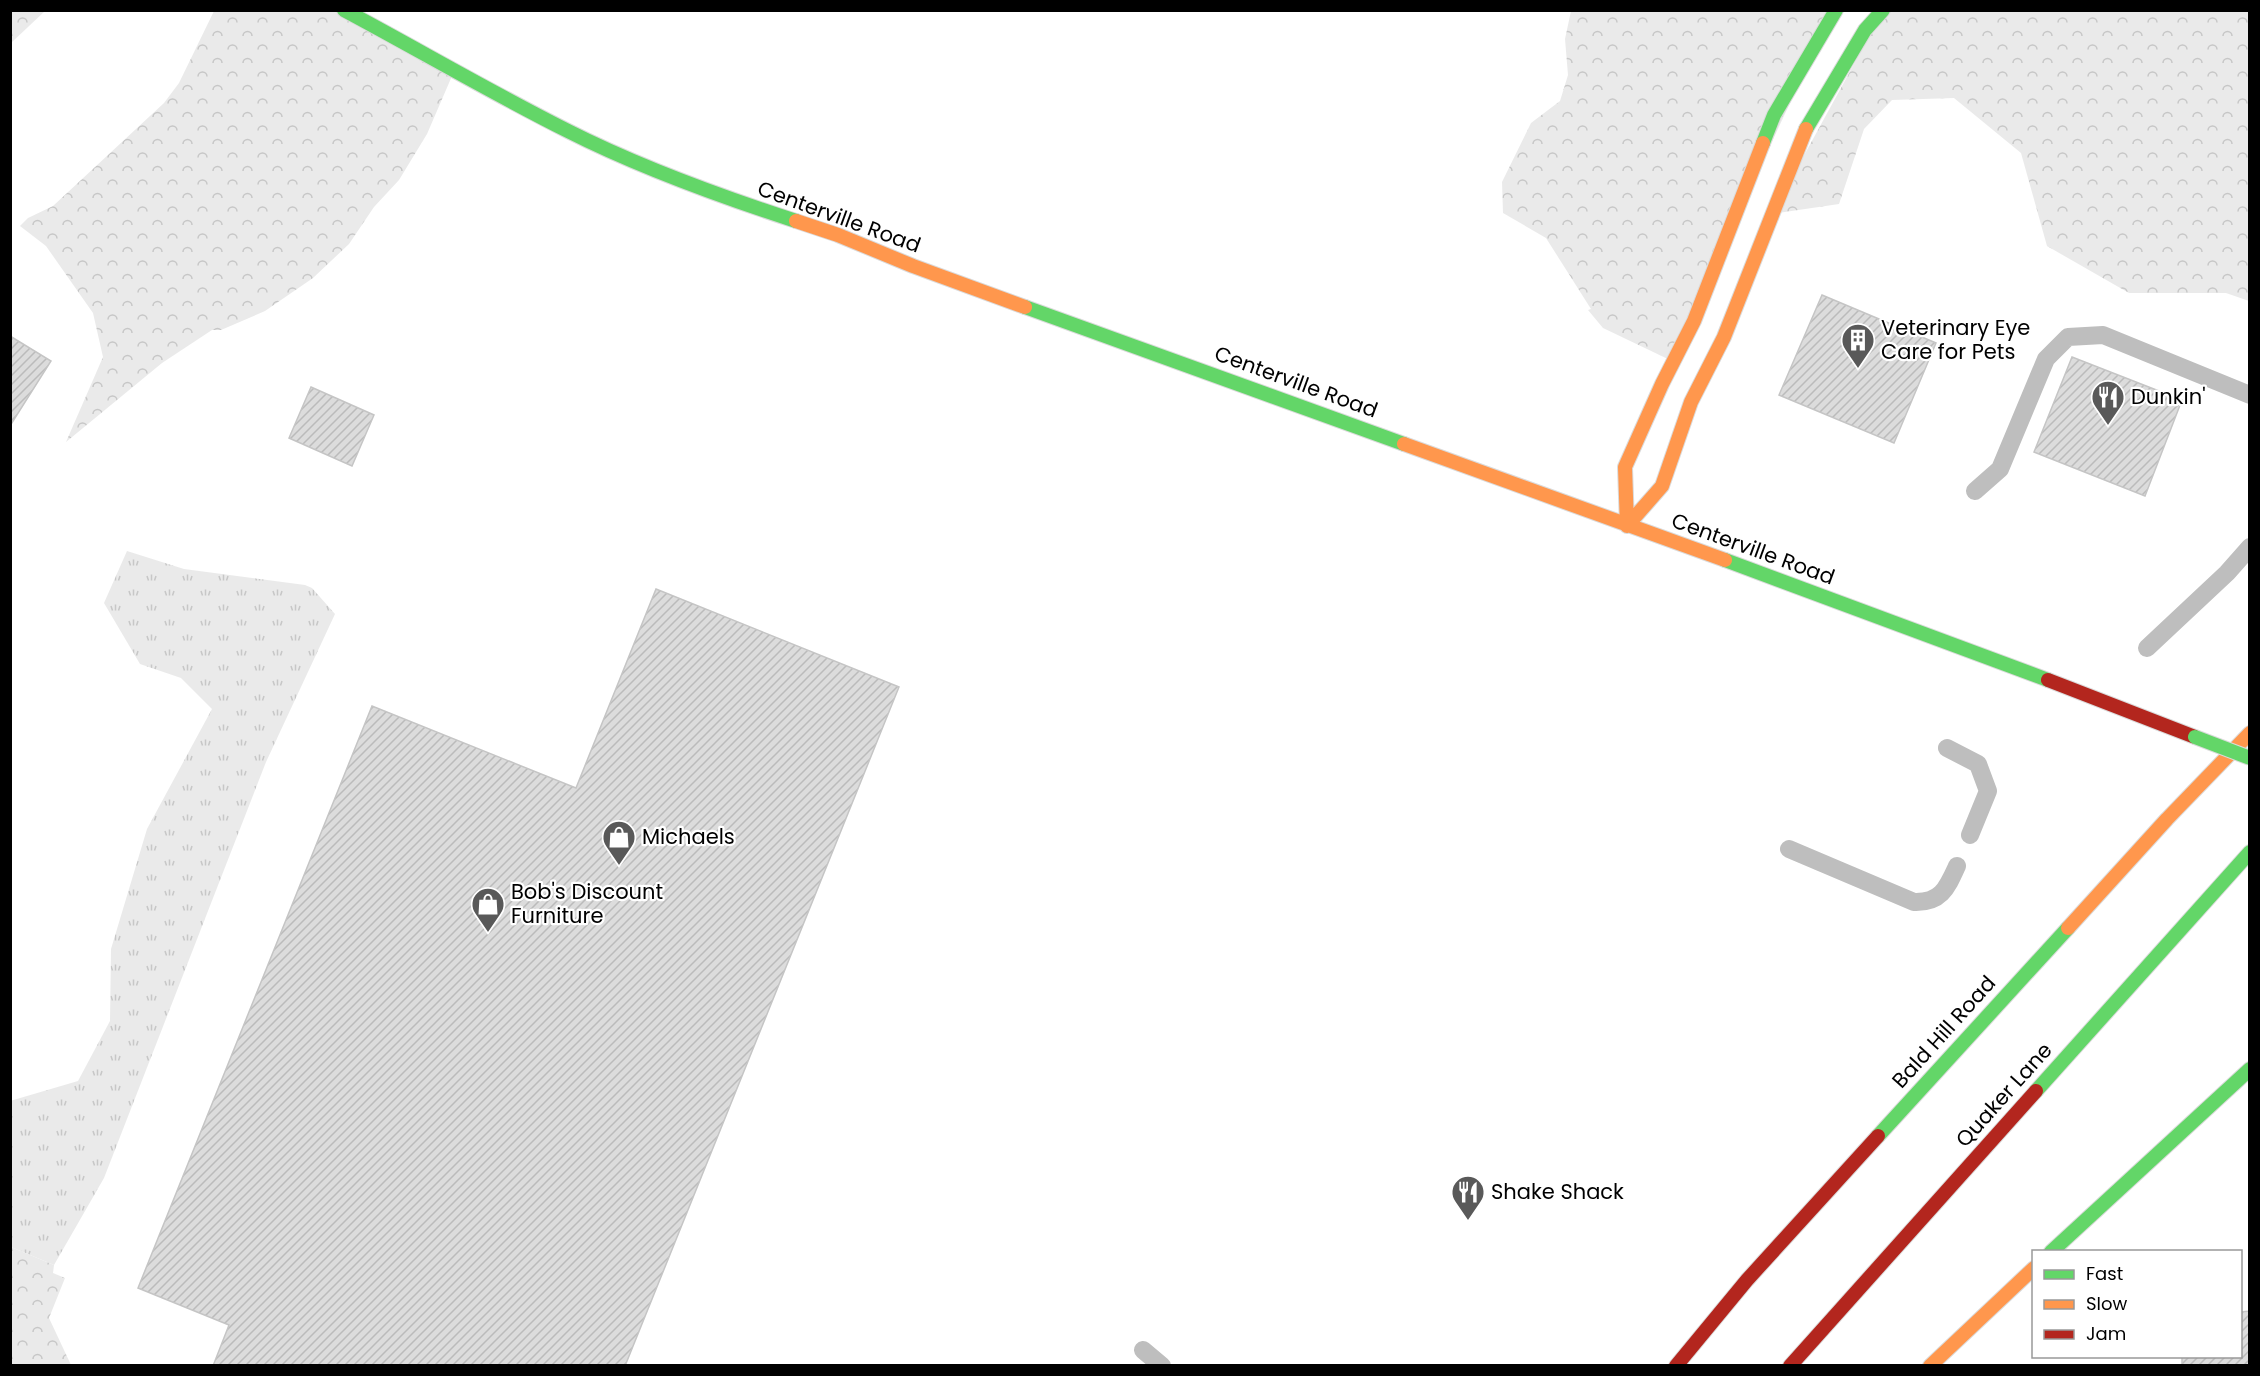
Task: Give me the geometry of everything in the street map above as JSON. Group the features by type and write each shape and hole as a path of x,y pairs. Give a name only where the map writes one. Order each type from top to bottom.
{"main road":[{"name":"Centerville Road","path":"344,10 568,131 728,199 838,235 913,266 1762,573 2250,758"},
{"path":"1627,526 1625,467 1662,384 1694,321 1774,115 1836,10"},
{"path":"1627,526 1662,486 1691,402 1724,337 1806,128 1865,30 1883,10"},
{"name":"Bald Hill Road","path":"1676,1365 1755,1271 2167,819 2250,733"},
{"name":"Quaker Lane","path":"1790,1365 2250,852"},
{"path":"2052,1250 2250,1070"},
{"path":"1930,1365 2032,1270"}],"lane":[{"path":"1975,491 2000,470 2046,359 2068,337 2103,335 2250,395"},
{"path":"2147,648 2227,573 2250,547"},
{"path":"1947,748 1978,764 1988,791 1970,835"},
{"path":"1789,849 1914,902 1925,903 1947,889 1957,866"},
{"path":"1143,1350 1162,1365"}],"green space":[{"path":"11,10 45,10 45,11 11,43"},
{"path":"214,11 341,11 455,69 427,134 399,180 374,207 349,244 313,278 265,311 221,330 212,330 162,363 66,442 103,357 93,313 46,246 20,226 28,218 53,206 164,103 179,83"},
{"path":"1571,11 1833,11 1670,360 1603,328 1588,310 1591,309 1546,238 1503,213 1502,182 1531,123 1560,101 1568,75 1565,39"},
{"path":"1883,11 2249,11 2249,301 2226,293 2129,293 2047,246 2021,153 1954,98 1892,100 1864,129 1839,204 1772,214"},
{"path":"127,551 184,569 305,585 312,588 335,614 266,762 104,1178 54,1265 11,1247 10,1101 78,1081 110,1021 111,949 147,829 212,709 181,678 140,664 104,603"},
{"path":"11,1247 54,1265 53,1273 65,1278 49,1318 71,1365 11,1365"}],"building":[{"name":"Veterinary Eye Care for Pets","path":"1822,295 1936,343 1894,443 1779,395"},
{"path":"10,336 51,361 10,426"},
{"name":"Dunkin'","path":"2072,357 2182,400 2145,496 2034,452"},
{"path":"311,387 374,415 352,466 289,438"},
{"path":"656,589 899,687 625,1366 213,1366 229,1325 138,1288 372,706 576,788"},
{"path":"2250,1311 2250,1366 2182,1366 2182,1358 2242,1358 2242,1312"}],"traffic: fast":[{"path":"344,10 568,131 680,180 796,221"},
{"path":"1763,143 1774,115 1836,10"},
{"path":"1806,129 1865,30 1883,10"},
{"path":"1025,307 1404,444"},
{"path":"1725,560 2048,680"},
{"path":"2195,737 2250,758"},
{"path":"2036,1091 2250,852"},
{"path":"1878,1136 2068,928"},
{"path":"2053,1250 2250,1069"}],"traffic: slow":[{"path":"1627,526 1662,486 1691,402 1724,337 1806,129"},
{"path":"1627,526 1625,467 1662,384 1694,321 1763,143"},
{"path":"796,221 1025,307"},
{"path":"1404,444 1725,560"},
{"path":"2068,928 2167,819 2250,733"},
{"path":"1930,1366 2032,1270"}],"traffic: jam":[{"path":"2048,680 2195,737"},
{"path":"1790,1366 2036,1091"},
{"path":"1676,1366 1747,1280 1878,1136"}],"place":[{"name":"Veterinary Eye Care for Pets","path":"1858,369"},
{"name":"Dunkin'","path":"2108,426"},
{"name":"Michaels","path":"619,866"},
{"name":"Bob's Discount Furniture","path":"488,933"},
{"name":"Shake Shack","path":"1468,1221"}]}
